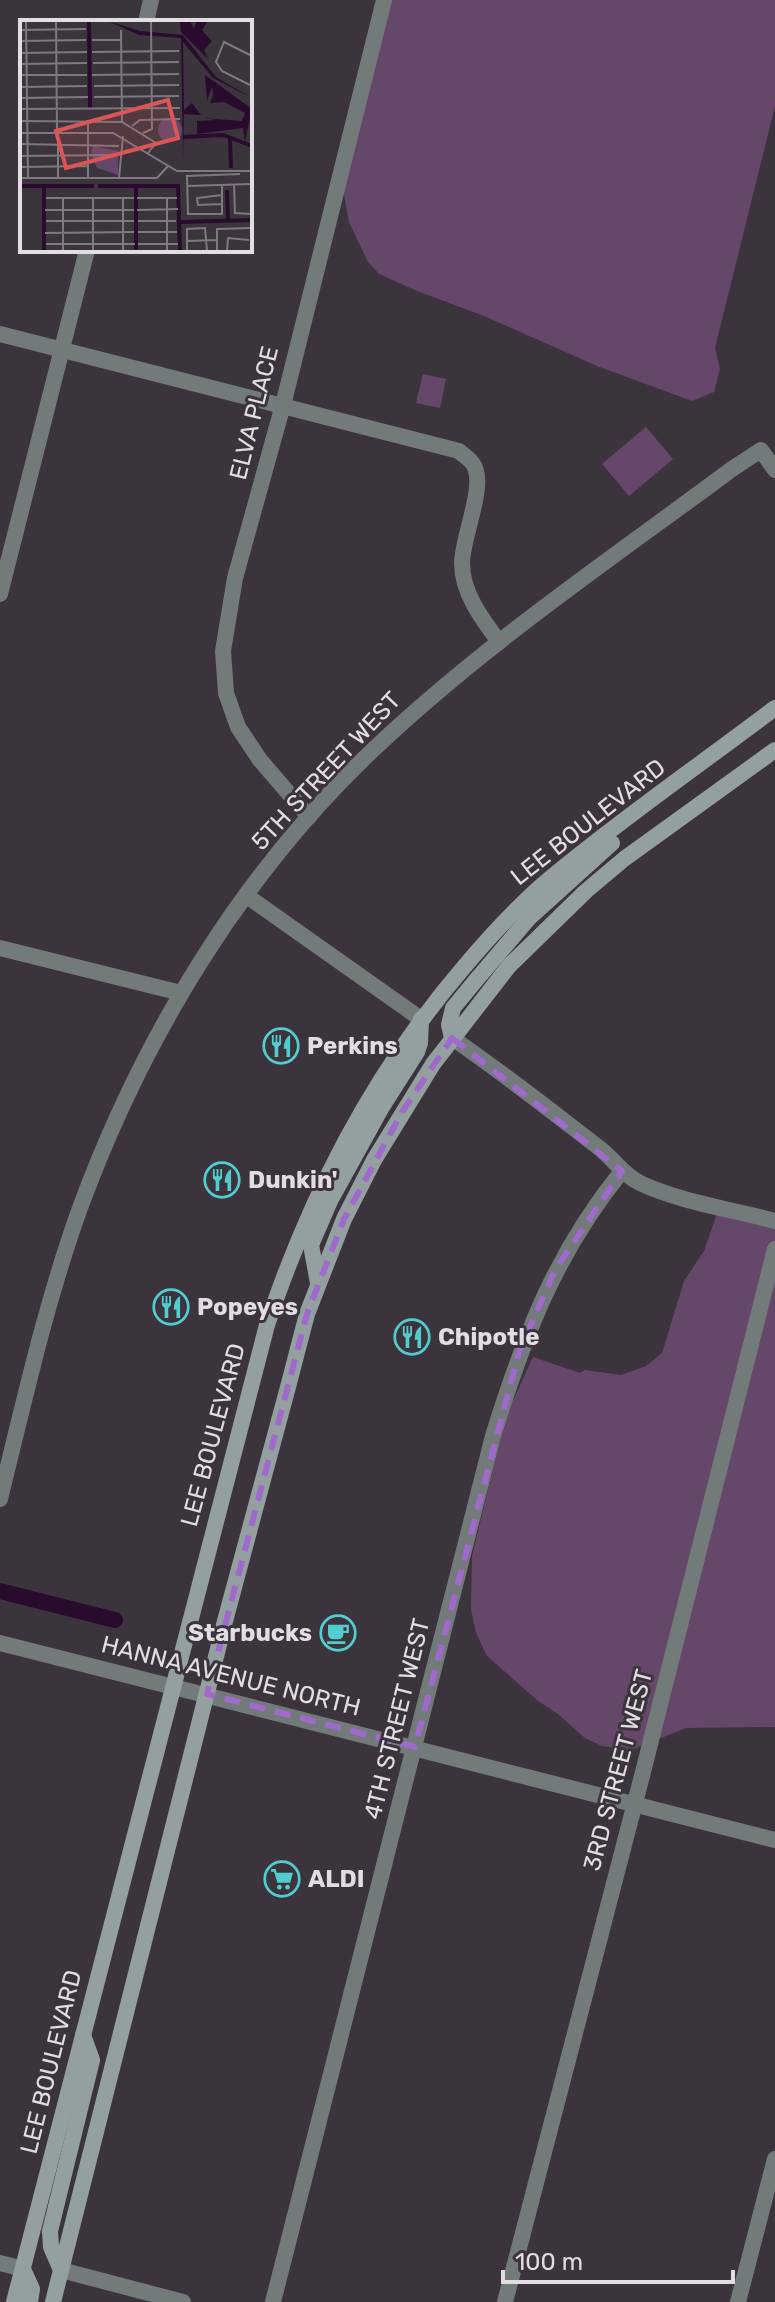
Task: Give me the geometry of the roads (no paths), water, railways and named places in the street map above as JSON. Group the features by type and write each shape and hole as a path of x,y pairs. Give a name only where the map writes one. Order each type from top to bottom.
{"main road":[{"name":"LEE BOULEVARD","path":"14,2302 267,1325 312,1203 376,1085 421,1019 515,911 552,877 775,708"},
{"path":"53,2302 291,1373 318,1284 344,1219 402,1112 452,1038 509,966 586,891 624,859 775,750"},
{"path":"452,1038 449,1025 453,1008 529,918 623,833 631,817"},
{"path":"318,1284 311,1245 348,1167 417,1052 421,1019"},
{"path":"61,2270 51,2247 50,2231 92,2060 83,2035"},
{"path":"23,2269 32,2289 30,2302"}],"street":[{"path":"146,20 151,0"},
{"name":"ELVA PLACE","path":"309,817 248,745 230,710 223,674 223,651 229,605 283,405 384,0"},
{"path":"0,594 86,252"},
{"path":"0,334 459,451 474,465 478,484 464,539 462,564 465,586 480,616 499,642"},
{"name":"5TH STREET WEST","path":"0,1499 35,1361 80,1209 138,1073 181,993 247,896 309,817 372,751 417,709 499,642 761,450 775,470"},
{"path":"247,896 421,1019"},
{"path":"0,948 181,993"},
{"path":"452,1038 498,1069 607,1154 638,1183 775,1221"},
{"name":"4TH STREET WEST","path":"273,2302 493,1436 519,1352 555,1270 601,1197 622,1171"},
{"name":"3RD STREET WEST","path":"505,2302 775,1249"},
{"name":"HANNA AVENUE NORTH","path":"0,1643 775,1840"},
{"path":"738,2302 775,2159"},
{"path":"0,2263 23,2269"},
{"path":"61,2270 183,2302"}],"waterway":[{"path":"0,1591 115,1620"}],"place":[{"name":"Perkins","path":"281,1046"},
{"name":"Dunkin'","path":"222,1180"},
{"name":"Popeyes","path":"171,1307"},
{"name":"Chipotle","path":"412,1337"},
{"name":"Starbucks","path":"338,1633"},
{"name":"ALDI","path":"282,1879"}]}
